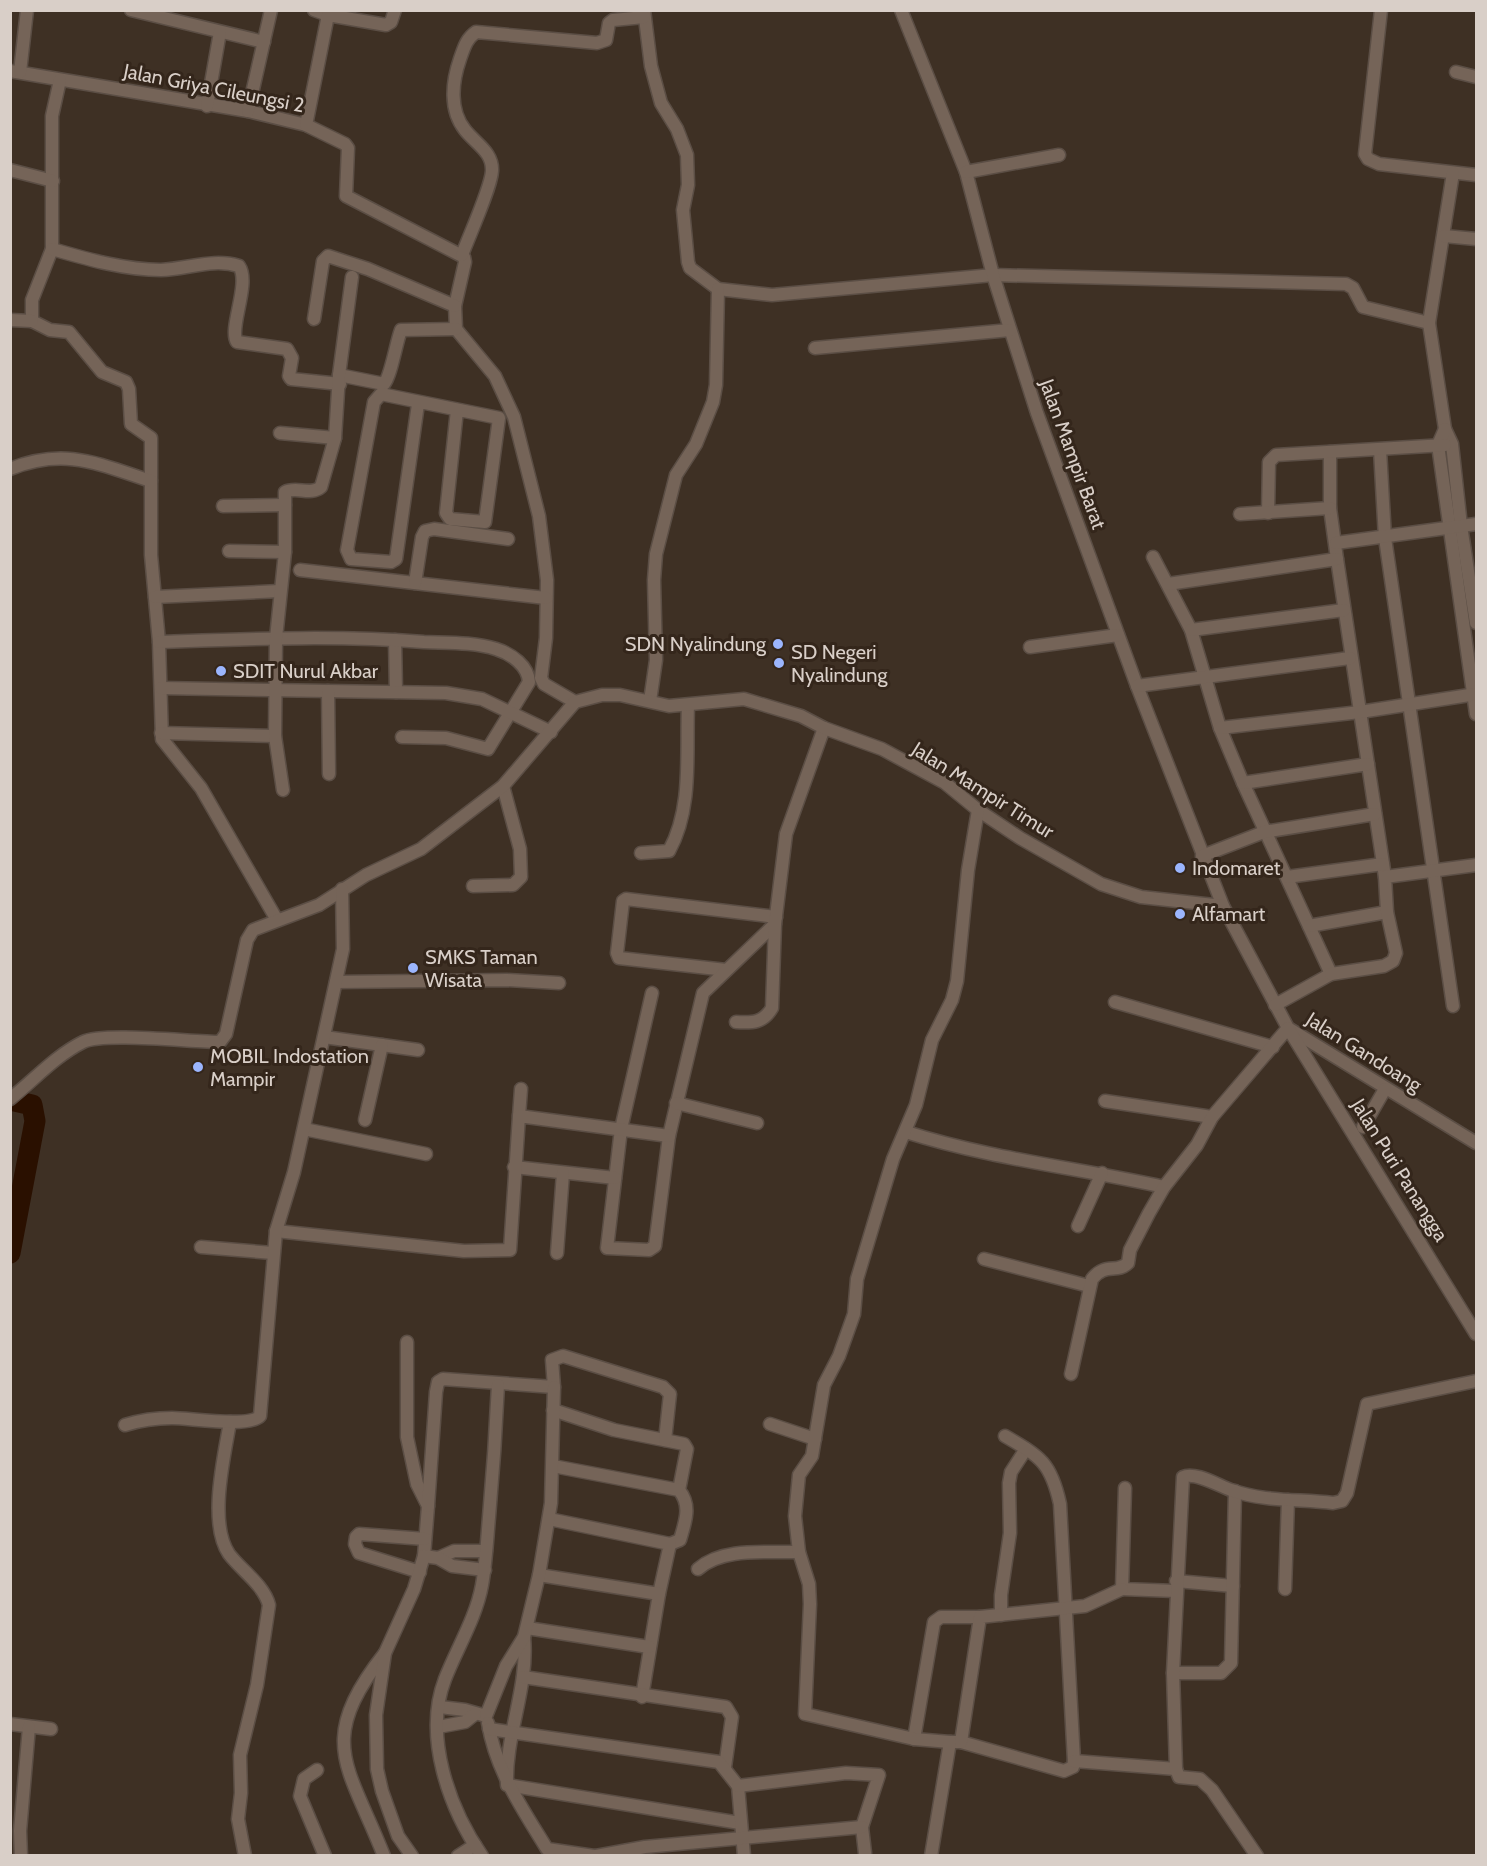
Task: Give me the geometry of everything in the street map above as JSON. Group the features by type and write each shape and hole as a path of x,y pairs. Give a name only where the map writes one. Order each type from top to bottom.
{"street":[{"path":"15,72 27,10"},
{"path":"249,111 272,10"},
{"path":"314,10 328,15 386,25 391,22 395,10"},
{"name":"Jalan Mampir Barat","path":"901,10 966,172 1010,330 1118,635 1223,906"},
{"path":"1382,10 1365,154 1368,159 1379,164 1476,175"},
{"path":"137,11 264,42"},
{"path":"10,1099 66,1052 85,1041 107,1038 220,1042 226,1034 247,940 253,930 319,905 342,889 421,849 503,786 575,702 544,684 541,678 546,556 539,516 514,417 495,376 456,329 455,306 465,262 462,255 492,173 487,153 465,130 458,119 452,92 467,40 476,32 597,43 606,40 609,23 613,20 644,14 651,66 661,102 677,129 687,155 688,185 683,210 688,262 690,268 718,289 772,295 993,275 1346,284 1353,288 1363,307 1429,323"},
{"path":"306,125 328,15"},
{"path":"207,106 220,32"},
{"name":"Jalan Griya Cileungsi 2","path":"15,72 207,106 249,111 306,125 345,144 348,148 346,196 462,255"},
{"path":"1456,72 1476,77"},
{"path":"32,321 32,300 52,249 52,116 60,80"},
{"path":"966,172 1059,155"},
{"path":"10,170 52,181"},
{"path":"1453,173 1429,323 1445,429 1452,444 1456,528 1476,714"},
{"path":"1444,236 1476,239"},
{"path":"52,249 104,263 159,270 212,262 239,266 243,272 239,313 234,334 237,342 287,349 292,358 289,376 291,379 340,379 377,384 387,382 401,330 456,329"},
{"path":"314,319 323,261 328,256 368,269 455,306"},
{"path":"283,790 275,736 276,638 285,552 286,490 314,492 320,489 335,438 352,277"},
{"path":"650,701 656,660 654,580 656,554 676,475 696,444 713,402 716,385 718,289"},
{"path":"10,320 32,321 45,328 69,332 102,372 107,376 122,379 129,385 131,424 151,438 151,555 159,642 161,734 165,744 201,788 277,920"},
{"path":"816,348 1010,330"},
{"path":"418,404 396,559 391,562 351,559 347,550 374,402 381,394 418,404 499,418 514,417"},
{"path":"457,410 446,513 450,519 482,524 486,519 499,418"},
{"path":"1445,429 1438,445 1476,623"},
{"path":"280,434 335,438"},
{"path":"1268,513 1269,462 1272,457 1452,444"},
{"path":"1380,450 1385,538 1453,1006"},
{"path":"1275,1005 1332,974 1384,966 1393,961 1396,953 1387,912 1384,871 1350,658 1330,508 1330,452"},
{"path":"10,469 45,458 67,458 97,464 151,481"},
{"path":"223,506 285,505"},
{"path":"1240,514 1330,508"},
{"path":"1336,543 1476,524"},
{"path":"415,584 422,537 426,531 434,529 508,539"},
{"path":"229,551 285,552"},
{"path":"1153,557 1191,630 1220,728 1264,832 1332,974"},
{"path":"1168,584 1337,559"},
{"path":"300,570 546,598"},
{"path":"155,597 280,591"},
{"path":"1191,630 1344,610"},
{"path":"1030,647 1118,635"},
{"path":"159,642 276,638 395,640 497,649 523,665 528,673 529,682 488,748 446,738 402,737"},
{"path":"395,640 396,692"},
{"path":"1137,686 1350,658"},
{"path":"161,688 446,693 482,699 551,732"},
{"path":"328,691 329,774"},
{"path":"1220,728 1360,712 1475,694"},
{"name":"Jalan Mampir Timur","path":"575,702 602,695 620,695 669,706 744,699 801,716 824,728 882,748 945,783 978,810 1101,884 1141,897 1223,906"},
{"path":"641,853 669,851 675,841 686,786 688,705"},
{"path":"736,1022 758,1022 766,1017 772,1008 776,921 786,834 824,728"},
{"path":"161,734 275,736"},
{"path":"1243,783 1368,764"},
{"path":"473,886 513,885 521,877 520,849 503,786"},
{"path":"978,810 968,870 957,981 952,1000 932,1040 906,1132 894,1159 857,1279 854,1314 839,1356 824,1385 812,1456 799,1475 795,1501 799,1552 809,1584 810,1604 805,1714 914,1739 956,1742 1064,1771 1073,1767 1067,1608 1060,1504 1054,1478 1046,1464 1005,1436"},
{"path":"1202,856 1264,832 1375,814"},
{"path":"1287,877 1435,870 1476,865"},
{"path":"125,1425 142,1420 170,1418 230,1422 254,1420 260,1416 276,1231 294,1172 343,949 342,889"},
{"path":"726,970 619,958 617,953 623,901 626,899 776,921"},
{"name":"Jalan Gandoang","path":"1223,906 1288,1028 1476,1143"},
{"path":"1309,926 1387,912"},
{"path":"652,993 621,1129 607,1248 653,1249 669,1136 703,993 776,921"},
{"path":"336,982 507,980 559,983"},
{"path":"1115,1002 1273,1047"},
{"path":"1071,1374 1089,1286 1097,1272 1106,1268 1125,1267 1134,1242 1164,1188 1184,1166 1212,1117 1288,1028"},
{"name":"Jalan Puri Panangga","path":"1288,1028 1476,1334"},
{"path":"324,1037 418,1050"},
{"path":"365,1120 382,1045"},
{"path":"276,1231 464,1251 510,1250 521,1089"},
{"path":"1363,1127 1385,1089"},
{"path":"1105,1101 1212,1117"},
{"path":"676,1103 756,1123"},
{"path":"519,1116 669,1136"},
{"path":"304,1129 426,1154"},
{"path":"906,1132 993,1156 1102,1173 1164,1188"},
{"path":"514,1167 615,1178"},
{"path":"557,1253 563,1173"},
{"path":"1078,1226 1102,1173"},
{"path":"201,1247 273,1253"},
{"path":"984,1260 1089,1286"},
{"path":"407,1342 407,1437 417,1484 428,1506"},
{"path":"507,1785 506,1766 523,1677 526,1632 549,1520 553,1466 552,1360 557,1356 663,1387 670,1394 665,1440"},
{"path":"384,1856 351,1780 343,1737 345,1718 366,1677 385,1653 420,1572 426,1539 438,1382 443,1379 498,1385 554,1387"},
{"path":"1257,1856 1212,1790 1200,1779 1179,1777 1176,1769 1173,1673 1176,1586 1184,1477 1191,1475 1235,1491 1288,1500 1333,1503 1344,1498 1367,1404 1476,1381"},
{"path":"458,1856 479,1850 457,1812 445,1778 438,1753 438,1727 444,1681 474,1614 485,1570 498,1385"},
{"path":"553,1410 603,1427 681,1442 687,1449 679,1490"},
{"path":"230,1422 220,1481 221,1540 241,1569 264,1593 269,1605 257,1685 240,1755 241,1793 238,1820 245,1856"},
{"path":"770,1424 815,1439"},
{"path":"1001,1615 1003,1572 1010,1533 1009,1483 1011,1472 1026,1449"},
{"path":"549,1520 670,1544 680,1540 688,1509 685,1497 679,1490 553,1466"},
{"path":"1122,1589 1125,1488"},
{"path":"1173,1673 1221,1673 1230,1666 1235,1491"},
{"path":"1285,1589 1288,1500"},
{"path":"420,1572 359,1553 355,1547 356,1536 426,1539"},
{"path":"642,1697 659,1594 670,1544"},
{"path":"438,1558 454,1551 486,1551"},
{"path":"698,1569 710,1558 747,1553 799,1552"},
{"path":"424,1556 438,1558 452,1566 485,1570"},
{"path":"539,1575 659,1594"},
{"path":"914,1739 934,1622 941,1617 980,1617 1085,1606 1122,1589 1233,1586"},
{"path":"931,1856 980,1617"},
{"path":"526,1632 650,1647"},
{"path":"526,1632 506,1666 483,1720 507,1785 550,1852 595,1856 645,1847 862,1827"},
{"path":"385,1653 376,1714 377,1769 398,1836 412,1856"},
{"path":"523,1677 729,1709 732,1717 725,1767"},
{"path":"440,1707 465,1710 511,1733 713,1760 725,1767 738,1786 744,1856"},
{"path":"438,1727 483,1720"},
{"path":"10,1725 51,1729"},
{"path":"21,1856 20,1831 29,1727"},
{"path":"1074,1761 1176,1769"},
{"path":"317,1770 304,1779 300,1796 325,1856"},
{"path":"738,1786 846,1773 879,1775 862,1827 865,1853"},
{"path":"507,1785 740,1823"}],"waterway":[{"path":"10,1100 32,1105 35,1121 10,1253"}],"place":[{"name":"SDN Nyalindung","path":"778,644"},
{"name":"SD Negeri Nyalindung","path":"779,663"},
{"name":"SDIT Nurul Akbar","path":"221,671"},
{"name":"Indomaret","path":"1180,868"},
{"name":"Alfamart","path":"1180,914"},
{"name":"SMKS Taman Wisata","path":"413,968"},
{"name":"MOBIL Indostation Mampir","path":"198,1067"}]}
